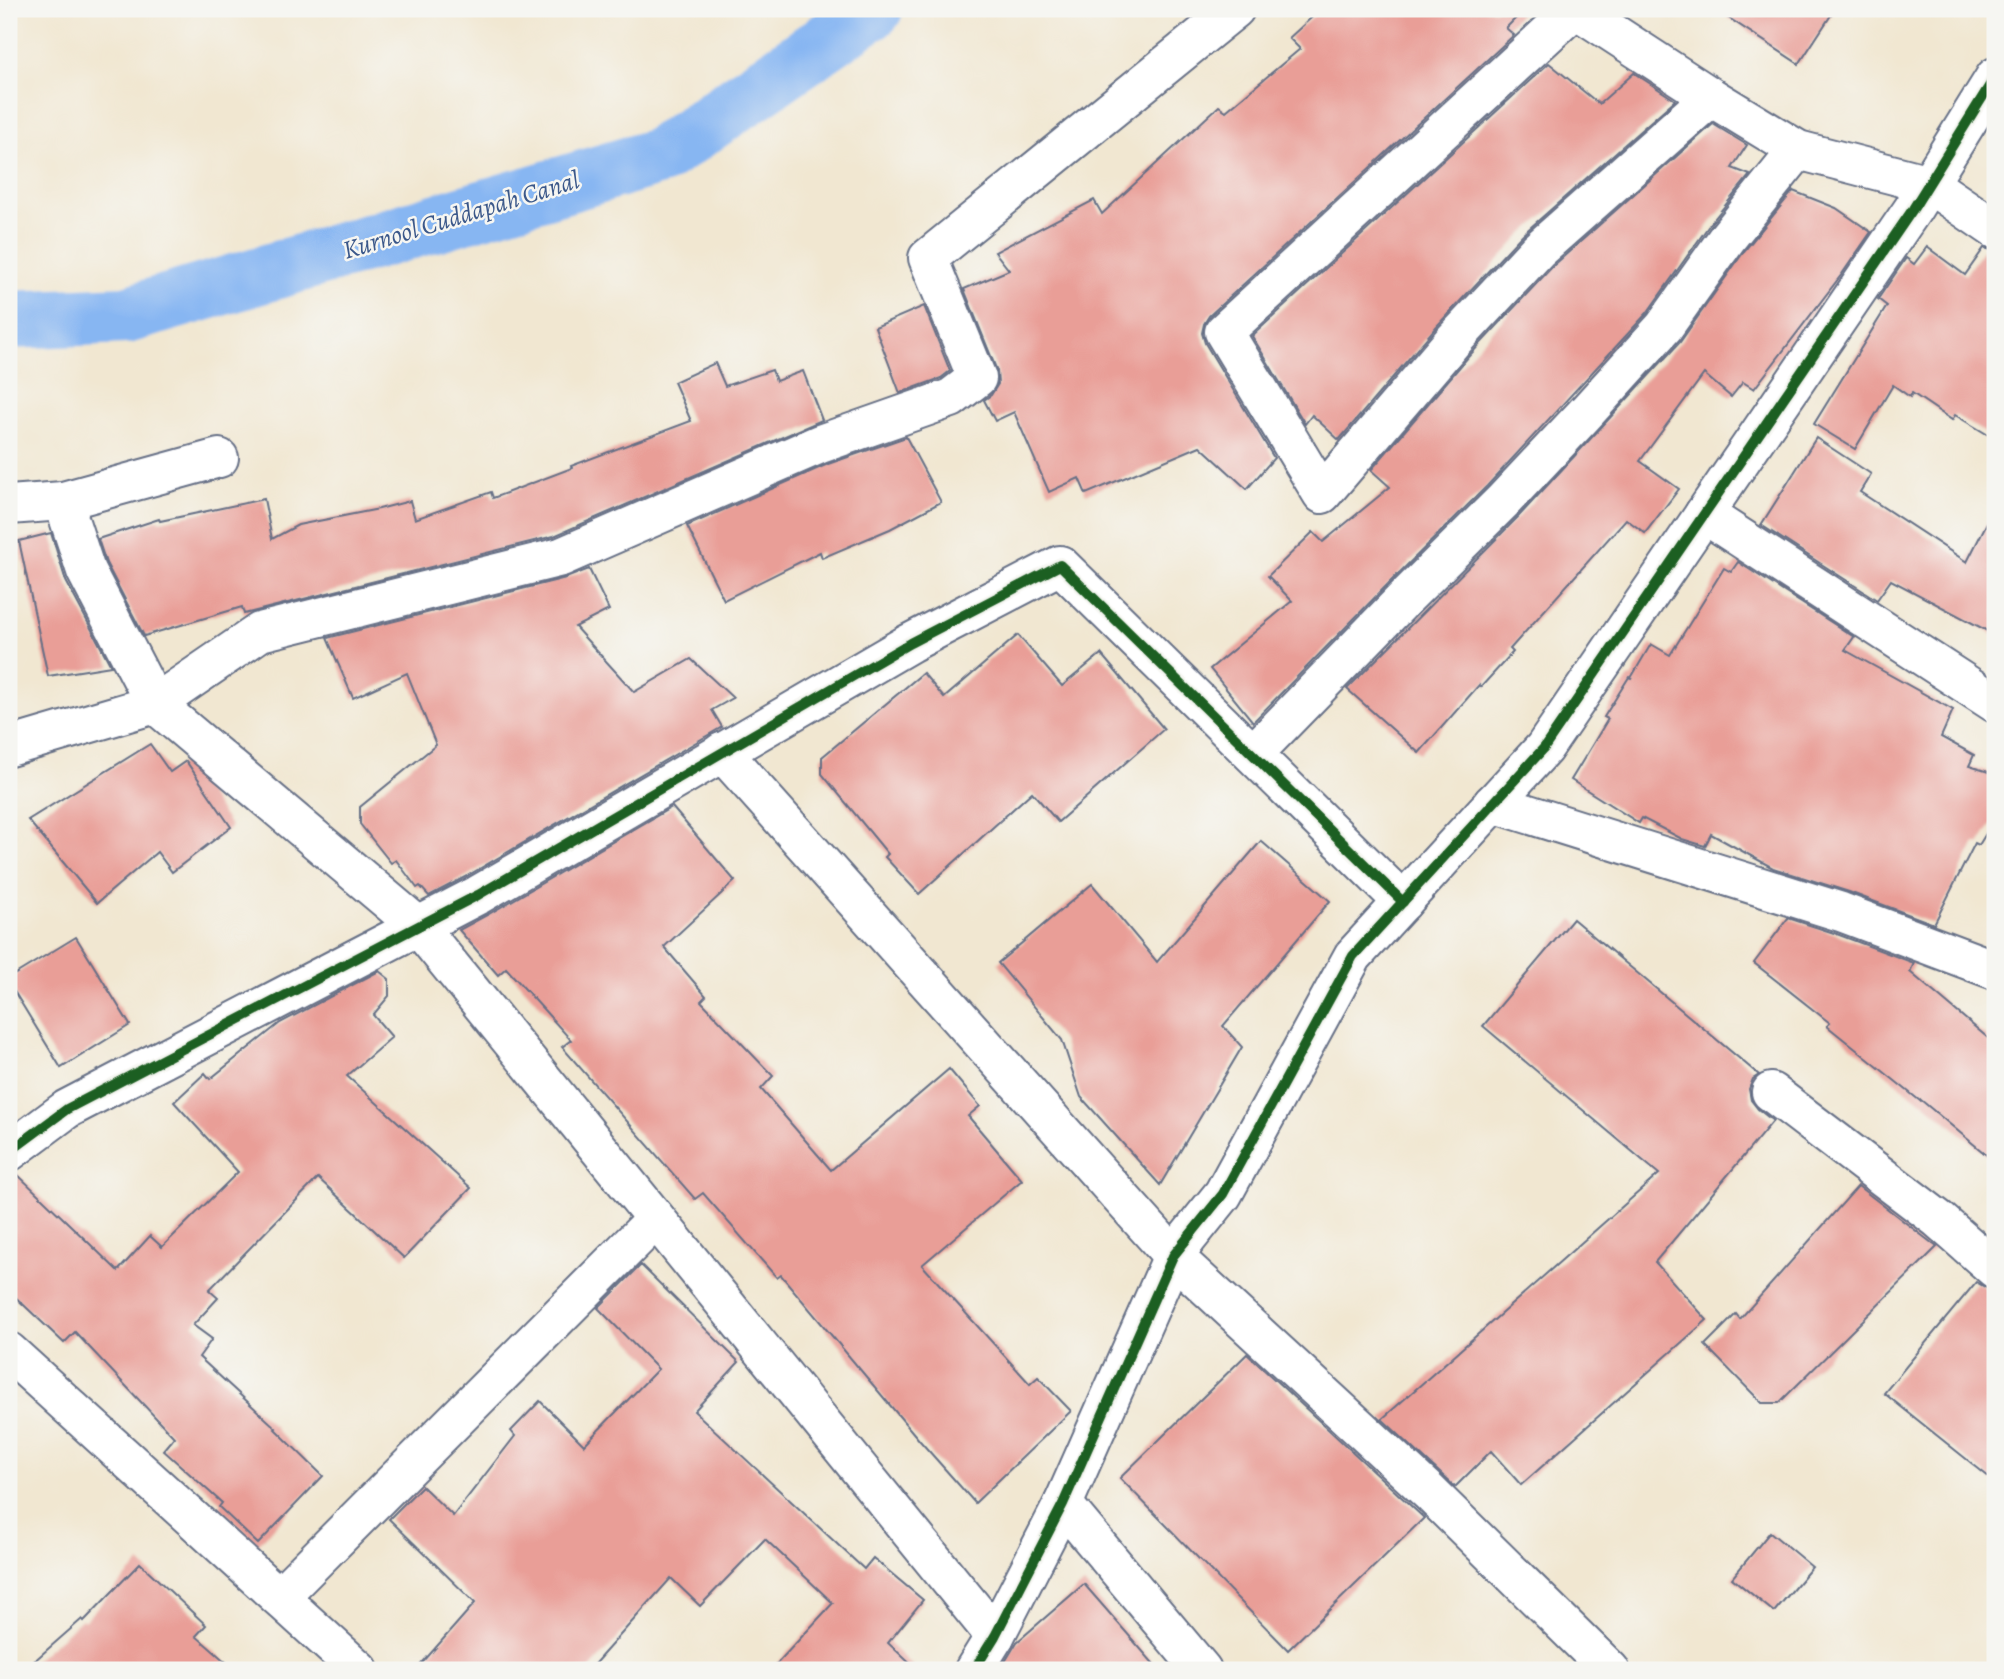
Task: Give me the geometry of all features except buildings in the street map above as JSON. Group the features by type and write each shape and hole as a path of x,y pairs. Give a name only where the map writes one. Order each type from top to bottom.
{"street":[{"path":"9,747 155,704 260,632 561,557 820,444 951,398 977,378 928,258 1236,9"},
{"path":"1712,97 1538,250 1453,341 1322,494 1224,332 1576,9 1798,150 1929,184 1995,229"},
{"path":"974,1670 995,1636 1063,1504 1173,1256 1223,1194 1353,956 1544,748 1929,184 1995,78"},
{"path":"1253,754 1503,501 1637,357 1664,327 1728,237 1798,150"},
{"path":"9,505 63,501 219,458"},
{"path":"63,501 86,571 155,704 418,926 995,1636"},
{"path":"1704,514 1995,703"},
{"path":"9,1152 67,1109 478,895 910,643 1060,565 1403,902"},
{"path":"722,752 1173,1256 1429,1492 1610,1670"},
{"path":"1493,803 1841,912 1995,970"},
{"path":"1770,1093 1938,1219 1995,1269"},
{"path":"279,1597 656,1219"},
{"path":"9,1352 359,1670"},
{"path":"1063,1504 1202,1670"}],"waterway":[{"name":"Kurnool Cuddapah Canal","path":"9,320 126,315 660,156 874,9"}],"cycle path":[{"path":"974,1670 995,1636 1063,1504 1173,1256 1223,1194 1353,956 1544,748 1913,209 1995,77"},
{"path":"9,1152 67,1109 478,895 910,643 1060,565 1403,902"}]}
